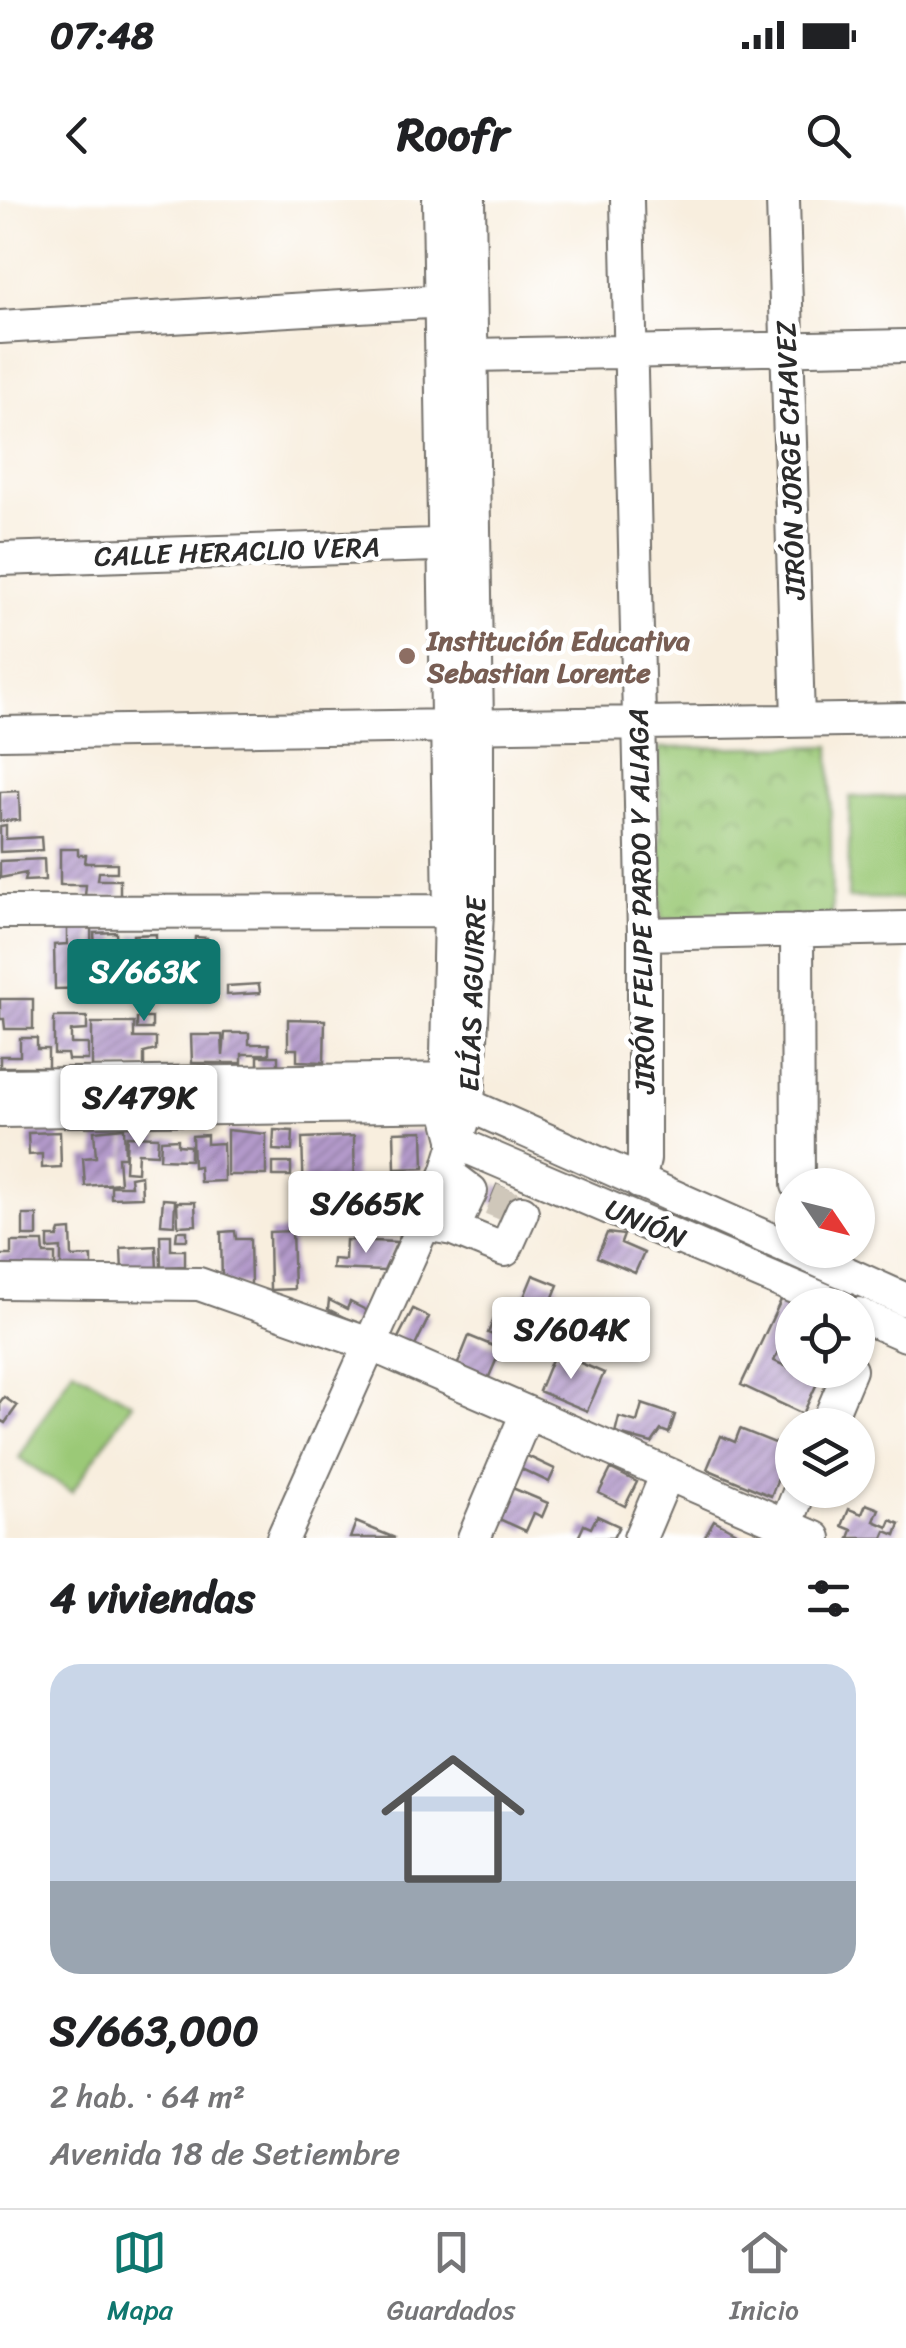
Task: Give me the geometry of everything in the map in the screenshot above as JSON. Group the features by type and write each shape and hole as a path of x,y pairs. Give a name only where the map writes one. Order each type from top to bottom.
{"street":[{"name":"ELÍAS AGUIRRE","path":"439,200 457,301 474,355 460,544"},
{"name":"ELÍAS AGUIRRE","path":"469,200 457,301 463,911 457,1092 482,1182"},
{"name":"JIRÓN FELIPE PARDO Y ALIAGA","path":"627,200 644,934 644,1159 639,1182"},
{"name":"JIRÓN JORGE CHAVEZ","path":"783,200 798,720"},
{"path":"0,328 457,301"},
{"path":"474,355 906,346"},
{"name":"CALLE HERACLIO VERA","path":"0,559 460,544"},
{"path":"0,734 906,719"},
{"path":"0,912 463,911"},
{"path":"644,934 906,928"},
{"path":"796,930 798,1168"},
{"path":"0,1085 457,1092"},
{"path":"0,1111 457,1092"},
{"name":"UNIÓN","path":"457,1092 639,1182 775,1241"},
{"path":"438,1227 505,1250 482,1182"},
{"path":"283,1538 372,1346 438,1227 482,1182 553,1184"},
{"name":"UNIÓN","path":"482,1182 553,1184 796,1288"},
{"name":"UNIÓN","path":"836,1268 906,1300"},
{"path":"0,1282 200,1284 372,1346 667,1474 794,1534 798,1508"},
{"path":"875,1322 906,1335"},
{"path":"474,1538 527,1413"},
{"path":"640,1538 667,1474"}],"green space":[{"path":"830,746 832,917 661,920 659,748"},
{"path":"850,797 906,797 906,899 848,898"},
{"path":"73,1369 132,1403 72,1492 19,1458"}],"building":[{"path":"19,791 20,820 0,821 0,792"},
{"path":"6,825 6,839 41,837 42,850 0,852 0,826"},
{"path":"60,849 78,849 78,855 86,855 85,863 117,863 117,872 99,872 98,880 120,880 120,897 85,896 86,885 60,885"},
{"path":"44,859 45,880 24,881 26,873 0,878 0,861"},
{"path":"91,927 92,988 55,989 54,945 67,944 67,928"},
{"path":"116,932 117,959 96,960 94,933"},
{"path":"156,934 156,970 140,971 140,952 122,952 122,941 133,941 133,935"},
{"path":"195,937 207,938 206,943 213,944 213,958 205,958 203,966 193,966"},
{"path":"182,982 208,987 208,994 182,994"},
{"path":"259,984 260,993 227,995 227,986"},
{"path":"0,999 33,999 33,1029 5,1029 4,1019 0,1019"},
{"path":"54,1017 87,1017 87,1030 71,1031 71,1044 88,1044 88,1060 68,1060 67,1054 54,1054"},
{"path":"137,1018 152,1018 152,1029 137,1029"},
{"path":"288,1019 325,1020 324,1062 297,1061 297,1049 288,1049"},
{"path":"92,1023 134,1023 134,1038 156,1038 156,1050 144,1053 144,1068 92,1068"},
{"path":"225,1033 249,1033 249,1044 269,1044 269,1054 242,1054 242,1063 192,1063 191,1035 222,1035 223,1056"},
{"path":"20,1038 37,1038 37,1049 48,1049 48,1067 0,1067 0,1056 20,1056"},
{"path":"258,1056 278,1056 278,1068 258,1067"},
{"path":"124,1128 125,1157 118,1157 120,1183 85,1186 83,1158 96,1157 94,1131"},
{"path":"227,1130 266,1134 266,1175 227,1175"},
{"path":"274,1130 293,1131 292,1151 273,1150"},
{"path":"423,1131 424,1168 395,1169 394,1132"},
{"path":"60,1132 61,1167 42,1168 42,1154 29,1155 28,1133"},
{"path":"207,1135 207,1144 223,1143 224,1181 200,1182 199,1166 193,1167 192,1136"},
{"path":"127,1136 158,1137 157,1154 138,1153 137,1172 125,1171"},
{"path":"354,1136 355,1195 304,1197 302,1138"},
{"path":"178,1139 178,1145 190,1146 190,1160 160,1159 161,1140"},
{"path":"273,1163 291,1163 291,1176 273,1176"},
{"path":"141,1175 142,1197 111,1198 111,1186 131,1186 130,1177"},
{"path":"497,1185 519,1195 511,1211 490,1202"},
{"path":"163,1199 175,1200 174,1225 161,1224"},
{"path":"177,1202 195,1202 196,1225 178,1226"},
{"path":"354,1208 403,1213 401,1234 371,1231 372,1224 348,1221"},
{"path":"23,1215 37,1215 37,1236 23,1236"},
{"path":"71,1230 72,1257 92,1256 92,1266 61,1267 61,1248 48,1249 48,1237"},
{"path":"177,1231 187,1231 187,1240 176,1240"},
{"path":"235,1231 236,1239 250,1239 251,1284 222,1285 221,1232"},
{"path":"292,1231 294,1289 270,1290 269,1232"},
{"path":"607,1233 624,1235 621,1243 644,1253 635,1273 597,1257"},
{"path":"160,1235 171,1235 171,1250 185,1250 185,1266 161,1267"},
{"path":"346,1240 397,1242 384,1271 332,1269 333,1259 345,1260"},
{"path":"11,1242 43,1242 44,1254 55,1254 55,1268 0,1269 0,1255 11,1255"},
{"path":"156,1246 157,1271 122,1272 121,1248"},
{"path":"533,1275 558,1285 549,1307 524,1297"},
{"path":"329,1300 347,1309 350,1302 368,1311 361,1326 328,1309"},
{"path":"413,1309 429,1317 414,1348 397,1340"},
{"path":"775,1313 775,1388 815,1388 806,1408 790,1408 741,1385"},
{"path":"496,1314 511,1320 503,1339 488,1333"},
{"path":"469,1336 501,1349 488,1379 457,1366"},
{"path":"555,1352 604,1373 587,1411 539,1391"},
{"path":"4,1397 17,1406 5,1423 0,1420 0,1402"},
{"path":"642,1404 675,1415 669,1433 661,1430 652,1443 615,1433 619,1417 637,1422"},
{"path":"740,1429 775,1443 775,1486 771,1496 707,1469 721,1436 735,1442"},
{"path":"523,1454 555,1469 549,1482 517,1467"},
{"path":"611,1469 637,1482 625,1506 599,1493"},
{"path":"510,1487 548,1503 542,1517 534,1513 526,1531 497,1518"},
{"path":"864,1508 879,1509 874,1521 888,1527 891,1520 900,1524 896,1535 886,1531 883,1538 849,1538 852,1530 842,1526 849,1509 862,1514"},
{"path":"597,1516 619,1526 613,1538 578,1538 584,1525 591,1528"},
{"path":"714,1520 747,1538 704,1538"},
{"path":"356,1522 395,1538 350,1538"}],"tunnel":[{"path":"491,1199 513,1208"}],"place":[{"name":"Institución Educativa Sebastian Lorente","path":"407,656"}]}
